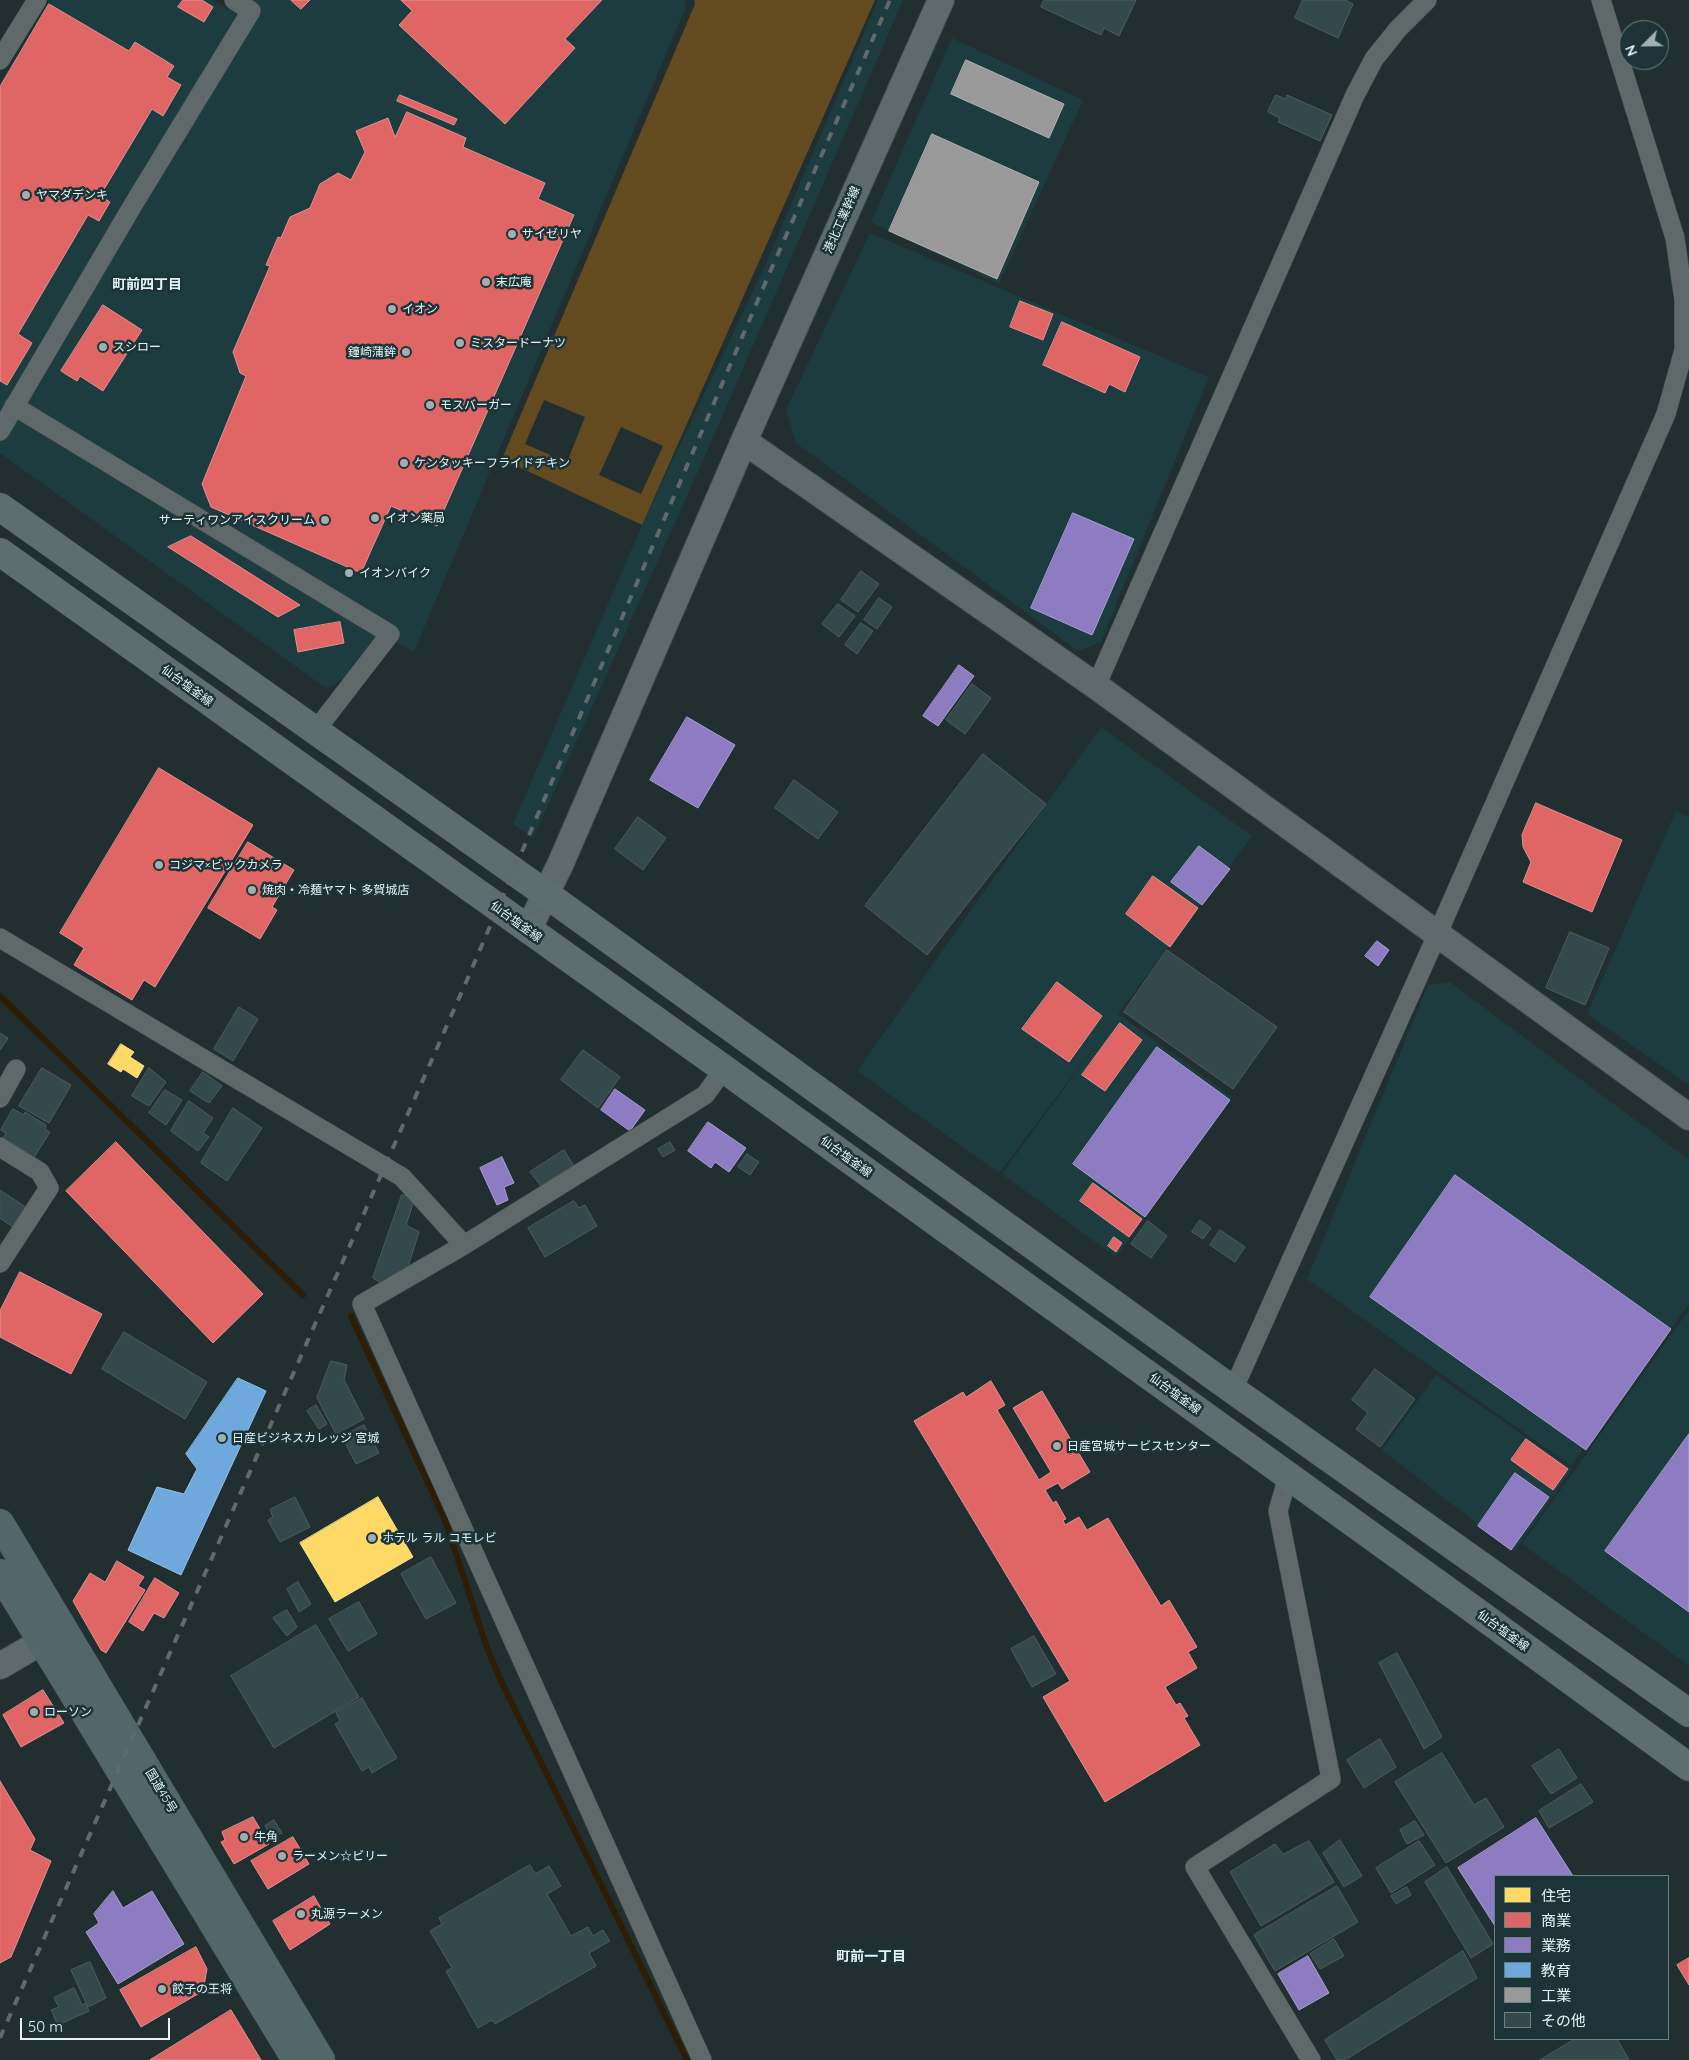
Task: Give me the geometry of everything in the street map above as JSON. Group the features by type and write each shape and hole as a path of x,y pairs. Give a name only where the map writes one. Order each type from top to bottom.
{"highway":[{"name":"国道45号","path":"0,1523 53,1635 296,2060"},
{"name":"国道45号","path":"0,1574 53,1635 321,2060"}],"main road":[{"path":"0,508 546,894 1233,1390 1689,1713"},
{"name":"仙台塩釜線","path":"0,552 724,1069 1689,1767"}],"street":[{"path":"0,60 37,0"},
{"path":"0,431 133,205 251,11 234,0"},
{"name":"港北工業幹線","path":"528,930 546,894 744,440 941,0"},
{"path":"1096,686 1355,95 1374,59 1398,29 1427,0"},
{"path":"1233,1390 1437,935 1666,414 1684,350 1684,300 1675,238 1601,0"},
{"path":"14,406 390,634 316,730"},
{"path":"744,440 1096,686 1689,1117"},
{"path":"0,938 402,1177 464,1245"},
{"path":"0,1098 16,1069"},
{"path":"702,2060 362,1304 464,1245 705,1094 724,1069"},
{"path":"0,1147 40,1172 49,1188 0,1263"},
{"path":"1288,1476 1278,1511 1331,1779 1196,1867 1311,2060"},
{"path":"0,1666 53,1635"}],"shaded area":[{"path":"52,0 212,0 229,10 228,0 684,0 687,4 414,652 397,643 327,689 0,453 0,83"},
{"path":"694,0 875,0 642,525 502,459 695,4","holes":["544,400 585,417 567,462 525,444","621,427 663,446 641,494 599,475"]},
{"path":"878,0 903,0 709,447 533,838 513,824 642,525 764,268"},
{"path":"952,38 1083,100 999,284 871,222"},
{"path":"870,233 1209,377 1101,642 1078,651 796,443 786,410"},
{"path":"1101,727 1252,836 1118,1014 1232,1097 1116,1257 1002,1174 1101,1038 999,1173 857,1071"},
{"path":"1676,811 1689,817 1689,1085 1587,1014"},
{"path":"1450,982 1689,1160 1689,1304 1571,1466 1307,1279 1428,985"},
{"path":"1689,1310 1689,1666 1522,1544"},
{"path":"1436,1375 1572,1469 1514,1552 1382,1450"}],"building: 住宅":[{"path":"121,1044 134,1052 130,1057 144,1066 137,1078 123,1069 121,1072 108,1064"},
{"path":"378,1497 413,1557 335,1602 300,1543"}],"building: 商業":[{"path":"183,0 202,0 213,7 204,22 178,7"},
{"path":"291,0 310,0 301,9"},
{"path":"401,0 602,0 565,39 575,48 505,124 399,25 412,11"},
{"path":"49,4 129,51 135,42 174,66 167,77 181,85 163,116 152,109 100,196 110,202 99,221 88,215 18,334 32,343 7,385 0,381 0,87"},
{"path":"400,95 457,119 454,125 397,101"},
{"name":"イオン","path":"407,112 466,138 463,147 545,183 538,199 574,215 437,526 391,506 361,573 211,507 202,484 246,376 240,373 233,352 270,266 266,265 278,237 281,238 290,217 310,208 320,184 338,173 351,180 365,152 356,131 388,118 395,137"},
{"path":"1020,301 1053,314 1043,340 1010,327"},
{"path":"103,305 142,330 103,391 80,376 77,381 61,371"},
{"path":"1062,322 1140,357 1125,392 1109,384 1105,393 1043,365"},
{"path":"191,536 300,605 278,617 168,547"},
{"path":"340,622 344,643 298,652 294,630"},
{"path":"159,768 253,825 155,987 144,980 132,1000 74,965 84,948 60,933"},
{"path":"1536,803 1622,840 1592,912 1523,882 1531,862 1523,847 1522,835"},
{"path":"248,842 294,870 272,907 277,910 260,939 208,908"},
{"path":"1153,876 1198,908 1170,947 1126,914"},
{"path":"1057,982 1102,1016 1069,1062 1022,1029"},
{"path":"1120,1023 1142,1040 1105,1091 1082,1075"},
{"path":"116,1142 263,1294 213,1343 66,1191"},
{"path":"1093,1183 1142,1219 1129,1237 1080,1201"},
{"path":"1114,1237 1122,1243 1116,1252 1108,1246"},
{"path":"20,1272 102,1314 71,1374 0,1337 0,1311"},
{"path":"991,1381 1005,1405 997,1410 1039,1480 1051,1472 1013,1408 1042,1391 1090,1472 1062,1489 1058,1483 1045,1490 1053,1503 1056,1501 1066,1519 1063,1520 1065,1525 1079,1517 1087,1530 1108,1518 1161,1606 1169,1600 1197,1647 1188,1652 1197,1668 1165,1687 1176,1705 1180,1703 1188,1716 1184,1718 1200,1745 1105,1802 1043,1697 1070,1681 914,1421 963,1392 966,1397"},
{"path":"1526,1439 1568,1469 1553,1490 1511,1460"},
{"path":"117,1561 144,1577 138,1586 145,1590 106,1653 101,1650 73,1601 90,1573 105,1582"},
{"path":"155,1578 179,1593 164,1618 154,1613 143,1631 129,1622"},
{"path":"43,1690 64,1723 21,1747 3,1715"},
{"path":"0,1781 35,1839 30,1850 51,1861 11,1957 0,1963"},
{"path":"253,1817 269,1844 234,1864 221,1842 225,1840 222,1832"},
{"path":"293,1837 309,1864 268,1889 251,1861"},
{"path":"314,1896 330,1924 290,1950 273,1921"},
{"path":"196,1947 207,1969 203,1991 141,2027 120,1990"},
{"path":"1689,1958 1689,1985 1677,1965"},
{"path":"231,2010 261,2060 150,2060"}],"building: 業務":[{"path":"1073,513 1134,539 1092,635 1031,608"},
{"path":"959,665 974,676 938,726 923,716"},
{"path":"687,717 735,745 698,808 650,780"},
{"path":"1199,846 1230,869 1202,905 1171,882"},
{"path":"1377,941 1389,950 1378,966 1365,956"},
{"path":"1157,1047 1230,1100 1145,1217 1073,1164"},
{"path":"615,1089 645,1110 630,1131 601,1110"},
{"path":"708,1122 746,1148 729,1172 715,1162 711,1168 688,1151"},
{"path":"502,1157 514,1183 504,1187 508,1200 497,1205 480,1168"},
{"path":"1455,1175 1671,1329 1586,1450 1370,1297"},
{"path":"1689,1434 1689,1612 1605,1551"},
{"path":"1515,1473 1549,1497 1511,1550 1478,1526"},
{"path":"1536,1818 1572,1875 1494,1875 1494,1924 1458,1868"},
{"path":"113,1891 123,1908 152,1891 184,1944 118,1984 86,1932 99,1923 94,1914"},
{"path":"1308,1956 1329,1993 1299,2010 1278,1974"}],"building: 教育":[{"path":"238,1378 266,1391 181,1575 128,1550 157,1487 184,1494 197,1469 186,1454"}],"building: 工業":[{"path":"966,60 1064,104 1049,138 951,94"},
{"path":"932,134 1039,182 997,279 889,231"}],"building: その他":[{"path":"1044,0 1136,0 1119,36 1104,28 1101,35 1041,7"},
{"path":"1303,0 1345,0 1353,4 1338,38 1295,18"},
{"path":"1276,95 1286,99 1287,95 1332,115 1320,141 1278,122 1280,118 1268,112"},
{"path":"861,571 879,584 858,612 841,600"},
{"path":"879,598 892,607 877,629 864,620"},
{"path":"838,604 855,616 839,637 822,624"},
{"path":"861,623 873,631 857,654 845,645"},
{"path":"972,684 991,698 965,734 946,720"},
{"path":"983,754 1046,804 927,955 865,906"},
{"path":"794,780 838,812 818,839 775,808"},
{"path":"638,817 666,838 643,870 615,849"},
{"path":"1570,932 1609,948 1585,1005 1546,988"},
{"path":"1167,950 1277,1027 1233,1089 1124,1012"},
{"path":"239,1007 258,1019 233,1061 214,1049"},
{"path":"0,1033 8,1038 0,1050"},
{"path":"583,1050 620,1077 598,1108 561,1080"},
{"path":"42,1068 71,1085 49,1123 19,1106"},
{"path":"149,1068 166,1082 149,1106 132,1096"},
{"path":"203,1072 222,1086 209,1103 190,1091"},
{"path":"165,1090 182,1100 166,1125 149,1113"},
{"path":"189,1101 213,1118 203,1133 209,1137 198,1151 171,1131"},
{"path":"233,1108 262,1128 227,1181 201,1163"},
{"path":"13,1109 24,1115 25,1112 46,1125 45,1129 50,1132 33,1159 2,1140 6,1133 1,1130"},
{"path":"670,1142 675,1150 663,1157 658,1149"},
{"path":"564,1150 574,1166 541,1186 530,1172"},
{"path":"747,1154 759,1162 750,1175 738,1167"},
{"path":"0,1190 27,1208 14,1228 0,1218"},
{"path":"402,1195 415,1198 406,1225 419,1232 406,1273 384,1285 373,1278"},
{"path":"574,1201 579,1208 585,1205 597,1226 545,1257 528,1228"},
{"path":"1200,1220 1211,1228 1203,1239 1192,1232"},
{"path":"1148,1221 1167,1236 1151,1258 1131,1244"},
{"path":"1220,1230 1245,1247 1235,1262 1210,1245"},
{"path":"124,1332 207,1382 185,1419 102,1369"},
{"path":"331,1361 347,1365 344,1380 364,1419 336,1434 317,1398"},
{"path":"1375,1369 1415,1399 1380,1447 1356,1429 1368,1413 1352,1400"},
{"path":"316,1405 327,1424 319,1429 307,1411"},
{"path":"364,1425 379,1453 356,1464 342,1437"},
{"path":"295,1497 310,1527 280,1542 268,1520 273,1517 270,1510"},
{"path":"431,1557 456,1603 426,1619 401,1574"},
{"path":"298,1582 311,1604 299,1612 287,1589"},
{"path":"359,1602 377,1634 348,1651 329,1619"},
{"path":"287,1610 297,1627 287,1636 273,1618"},
{"path":"316,1625 359,1697 274,1748 231,1676"},
{"path":"1034,1636 1056,1674 1032,1687 1011,1649"},
{"path":"1397,1653 1442,1737 1424,1749 1379,1663"},
{"path":"362,1698 397,1758 372,1773 369,1767 362,1771 335,1724 340,1721 336,1713"},
{"path":"1380,1739 1396,1767 1364,1788 1347,1760"},
{"path":"1559,1749 1577,1778 1551,1794 1532,1766"},
{"path":"1442,1753 1474,1805 1486,1798 1504,1827 1446,1863 1395,1782"},
{"path":"1581,1784 1593,1802 1549,1828 1539,1811"},
{"path":"274,1820 282,1833 273,1838 265,1826"},
{"path":"1415,1821 1424,1835 1407,1844 1400,1830"},
{"path":"1340,1840 1362,1876 1344,1887 1323,1853"},
{"path":"1309,1841 1334,1882 1261,1926 1230,1872 1275,1844 1283,1854"},
{"path":"1419,1841 1435,1865 1391,1893 1376,1868"},
{"path":"530,1865 535,1874 549,1866 561,1886 547,1894 571,1936 588,1927 593,1936 603,1930 610,1941 589,1953 596,1966 495,2024 492,2020 478,2028 446,1971 452,1968 430,1931 442,1924 439,1918"},
{"path":"1447,1867 1493,1944 1471,1958 1425,1882"},
{"path":"1337,1886 1358,1922 1275,1971 1254,1935"},
{"path":"1407,1887 1411,1895 1396,1904 1391,1896"},
{"path":"1334,1939 1344,1956 1320,1969 1310,1954"},
{"path":"1463,1951 1477,1978 1345,2060 1337,2060 1325,2040"},
{"path":"90,1962 106,1998 88,2007 71,1970"},
{"path":"74,1988 82,2005 85,2003 89,2011 58,2025 51,2010 59,2007 54,1998"},
{"path":"1573,2040 1618,2040 1629,2060 1540,2060"}],"waterway":[{"path":"0,996 303,1295"},
{"path":"351,1316 445,1520 487,1648 502,1683 687,2060"}],"railway":[{"path":"0,2038 467,980 770,272 890,0"}],"place":[{"name":"ヤマダデンキ","path":"26,195"},
{"name":"サイゼリヤ","path":"512,234"},
{"name":"末広庵","path":"486,282"},
{"name":"イオン","path":"392,309"},
{"name":"ミスタードーナツ","path":"460,343"},
{"name":"スシロー","path":"103,347"},
{"name":"鐘崎蒲鉾","path":"406,352"},
{"name":"モスバーガー","path":"430,405"},
{"name":"ケンタッキーフライドチキン","path":"404,463"},
{"name":"イオン薬局","path":"375,518"},
{"name":"サーティワンアイスクリーム","path":"325,520"},
{"name":"イオンバイク","path":"349,573"},
{"name":"コジマ×ビックカメラ","path":"159,865"},
{"name":"焼肉・冷麺ヤマト 多賀城店","path":"252,890"},
{"name":"日産ビジネスカレッジ 宮城","path":"222,1438"},
{"name":"日産宮城サービスセンター","path":"1057,1446"},
{"name":"ホテル ラル コモレビ","path":"372,1538"},
{"name":"ローソン","path":"34,1712"},
{"name":"牛角","path":"244,1837"},
{"name":"ラーメン☆ビリー","path":"282,1856"},
{"name":"丸源ラーメン","path":"301,1914"},
{"name":"餃子の王将","path":"162,1989"}],"district":[{"name":"町前四丁目","path":"147,285"},
{"name":"町前一丁目","path":"871,1957"}]}
